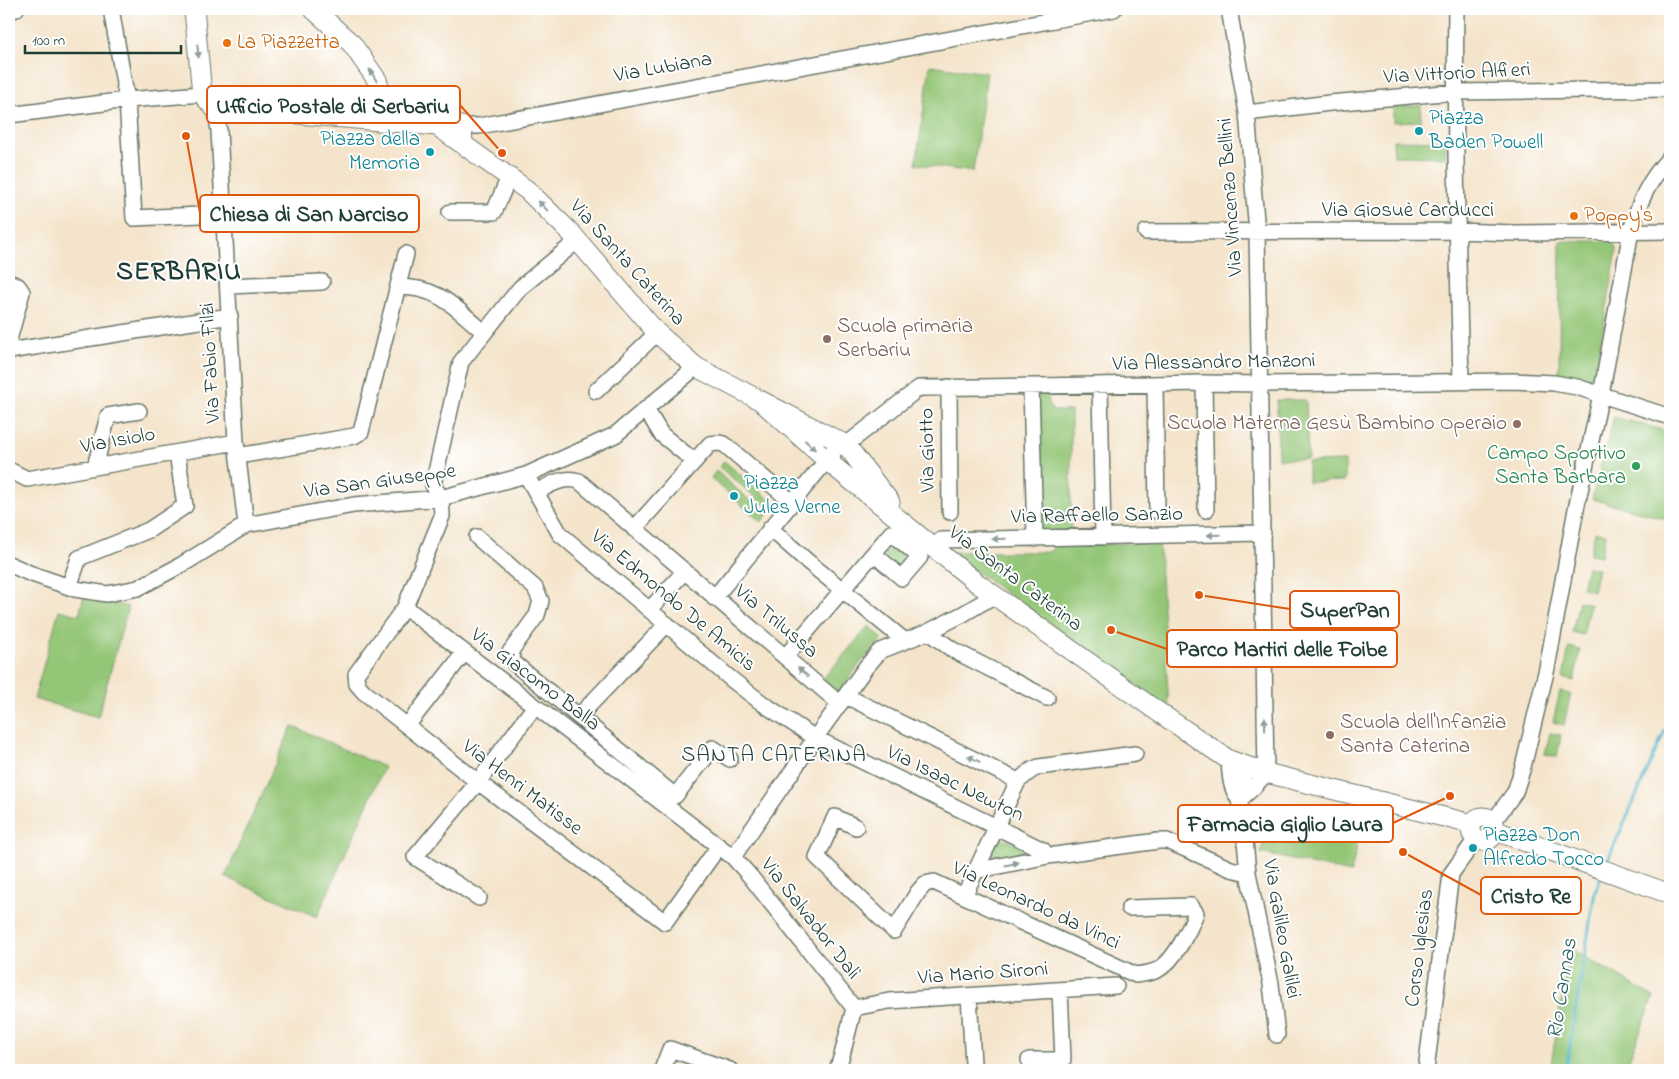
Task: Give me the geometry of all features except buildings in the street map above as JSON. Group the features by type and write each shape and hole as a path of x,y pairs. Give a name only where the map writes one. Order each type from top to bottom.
{"main road":[{"path":"194,9 202,94 216,110"},
{"path":"313,9 352,44 377,80 389,121"},
{"name":"Via Lubiana","path":"216,110 229,108 437,126 462,126"},
{"name":"Via Santa Caterina","path":"437,126 527,190 577,241 657,333 696,367 730,381 763,403 846,446 913,530"},
{"path":"462,126 463,145"},
{"name":"Via Santa Caterina","path":"763,403 827,465 995,595 1229,760 1266,773 1474,832"},
{"path":"1474,832 1484,842 1488,841 1494,835 1495,826 1588,864 1670,894"}],"street":[{"path":"9,12 16,9"},
{"path":"111,9 128,100 134,218 223,214"},
{"name":"Via Lubiana","path":"462,126 480,126 1114,9"},
{"name":"Via Vincenzo Bellini","path":"1229,9 1247,113 1257,232 1266,773"},
{"path":"1456,9 1455,92 1461,382"},
{"name":"Via Vittorio Alfieri","path":"1247,113 1330,103 1455,92 1670,89"},
{"path":"9,116 128,100 202,94"},
{"name":"Via Fabio Filzi","path":"216,110 219,131 237,449 246,525"},
{"path":"1495,826 1515,792 1547,668 1576,509 1601,395 1630,231 1637,207 1645,190 1670,157"},
{"path":"450,212 494,212 510,177"},
{"name":"Via Giosuè Carducci","path":"1146,232 1457,231 1514,233 1670,231"},
{"path":"405,607 442,516 442,498 433,485 461,362 520,288 577,241"},
{"path":"406,254 398,287 426,289 441,296 484,332"},
{"path":"9,282 18,286 22,292 9,340"},
{"path":"228,286 322,282"},
{"name":"Via Isiolo","path":"9,470 27,479 177,453 237,449 354,436 361,432 398,287"},
{"path":"9,351 230,316"},
{"path":"596,391 657,333"},
{"name":"Via San Giuseppe","path":"246,525 354,505 442,498 526,475 615,435 696,367"},
{"name":"Via Alessandro Manzoni","path":"846,446 919,388 1204,383 1514,381 1554,383 1578,387 1670,417"},
{"path":"1204,383 1206,510"},
{"path":"1154,385 1157,511"},
{"path":"1031,386 1034,538"},
{"path":"1100,386 1104,537"},
{"name":"Via Giotto","path":"949,387 950,512"},
{"path":"646,409 661,434 694,461"},
{"path":"95,467 108,416 139,410"},
{"path":"634,529 710,444 724,444 792,502"},
{"path":"714,598 792,502 827,465 834,448 846,446"},
{"path":"69,586 79,558 149,530 185,506 177,453"},
{"name":"Via Edmondo De Amicis","path":"526,475 560,534 738,685 815,738"},
{"name":"Via Trilussa","path":"536,492 559,480 571,479 579,482 785,657 843,700 1018,781"},
{"path":"9,564 29,573 69,586 107,594 138,588 183,564 246,525"},
{"path":"770,528 905,641"},
{"name":"Via Raffaello Sanzio","path":"934,546 940,540 1263,534"},
{"path":"477,537 536,588 541,601 537,614 510,652 514,663 674,796 713,748 730,759"},
{"path":"785,657 874,554"},
{"path":"650,609 684,572"},
{"path":"733,857 815,738 866,667 880,651 928,632 995,595"},
{"name":"Via Giacomo Balla","path":"405,607 733,857"},
{"name":"Via Henri Matisse","path":"405,607 356,674 357,684 364,692 478,782 665,922 719,846"},
{"path":"579,716 667,624"},
{"path":"928,632 953,650 1046,698"},
{"path":"407,726 464,653"},
{"path":"479,898 415,857 478,782 534,706"},
{"name":"Via Isaac Newton","path":"815,738 1043,850 1048,856"},
{"path":"964,896 1018,781 1039,767 1135,754"},
{"name":"Via Galileo Galilei","path":"1229,760 1231,782 1234,793 1239,800"},
{"name":"Via Galileo Galilei","path":"1246,767 1240,788 1239,800 1243,818 1248,873 1271,984 1277,1035"},
{"path":"1239,800 1266,773"},
{"name":"Via Leonardo da Vinci","path":"856,826 835,817 817,857 894,931 918,892 925,884 934,882 1136,976 1159,969 1170,959 1191,925 1196,913 1191,906 1129,908"},
{"name":"Corso Iglesias","path":"1426,1070 1451,874 1474,832"},
{"path":"975,872 1048,856 1167,841 1231,869 1248,873"},
{"name":"Via Salvador Dalì","path":"733,857 854,1008"},
{"name":"Via Mario Sironi","path":"854,1008 889,1001 1116,986"},
{"path":"1029,1060 1063,1060 1060,990"},
{"path":"969,996 973,1063"},
{"path":"837,1070 854,1008"},
{"path":"662,1070 670,1049 730,1070"}],"green space":[{"path":"930,65 987,73 973,172 916,164"},
{"path":"1421,105 1421,121 1393,122 1393,107"},
{"path":"1393,140 1446,141 1445,157 1394,156"},
{"path":"1560,241 1612,241 1617,250 1594,381 1559,374"},
{"path":"1038,394 1046,394 1052,411 1071,411 1071,532 1040,533"},
{"path":"1277,400 1306,400 1308,459 1278,459"},
{"name":"Campo Sportivo Santa Barbara","path":"1614,417 1670,432 1670,520 1592,499"},
{"path":"724,461 776,505 771,510 719,467"},
{"path":"1345,461 1345,481 1308,482 1308,462"},
{"path":"716,471 767,515 761,522 711,478"},
{"path":"1595,532 1606,534 1601,556 1590,554"},
{"path":"897,542 909,552 895,569 883,558"},
{"path":"1159,543 1169,708 948,552 1048,552 1058,545"},
{"path":"1587,567 1598,569 1593,591 1582,588"},
{"path":"84,595 128,607 98,717 34,699 59,610 79,615"},
{"path":"1579,601 1590,604 1583,635 1572,632"},
{"path":"869,626 883,639 861,662 836,697 820,682"},
{"path":"1569,647 1580,650 1574,681 1563,678"},
{"path":"1560,691 1571,694 1564,725 1553,722"},
{"path":"292,726 384,767 317,917 225,877"},
{"path":"1550,733 1561,735 1557,757 1545,754"},
{"path":"1272,804 1362,824 1351,873 1261,853"},
{"path":"998,836 1034,853 986,864"},
{"path":"1570,948 1654,997 1625,1070 1550,1070"}],"waterway":[{"name":"Rio Cannas","path":"1606,864 1670,719"},
{"name":"Rio Cannas","path":"1566,1070 1595,891 1601,877"}],"place":[{"name":"La Piazzetta","path":"227,43"},
{"name":"Piazza Baden Powell","path":"1419,131"},
{"name":"Chiesa di San Narciso","path":"186,136"},
{"name":"Piazza della Memoria","path":"430,152"},
{"name":"Ufficio Postale di Serbariu","path":"502,153"},
{"name":"Poppy's","path":"1574,216"},
{"name":"Scuola primaria Serbariu","path":"827,339"},
{"name":"Scuola Materna Gesù Bambino Operaio","path":"1517,424"},
{"name":"Campo Sportivo Santa Barbara","path":"1636,466"},
{"name":"Piazza Jules Verne","path":"734,496"},
{"name":"SuperPan","path":"1199,595"},
{"name":"Parco Martiri delle Foibe","path":"1111,630"},
{"name":"Scuola dell'Infanzia Santa Caterina","path":"1330,735"},
{"name":"Farmacia Giglio Laura","path":"1450,796"},
{"name":"Piazza Don Alfredo Tocco","path":"1473,848"},
{"name":"Cristo Re","path":"1403,852"}],"district":[{"name":"SERBARIU","path":"179,273"},
{"name":"SANTA CATERINA","path":"774,756"}]}
